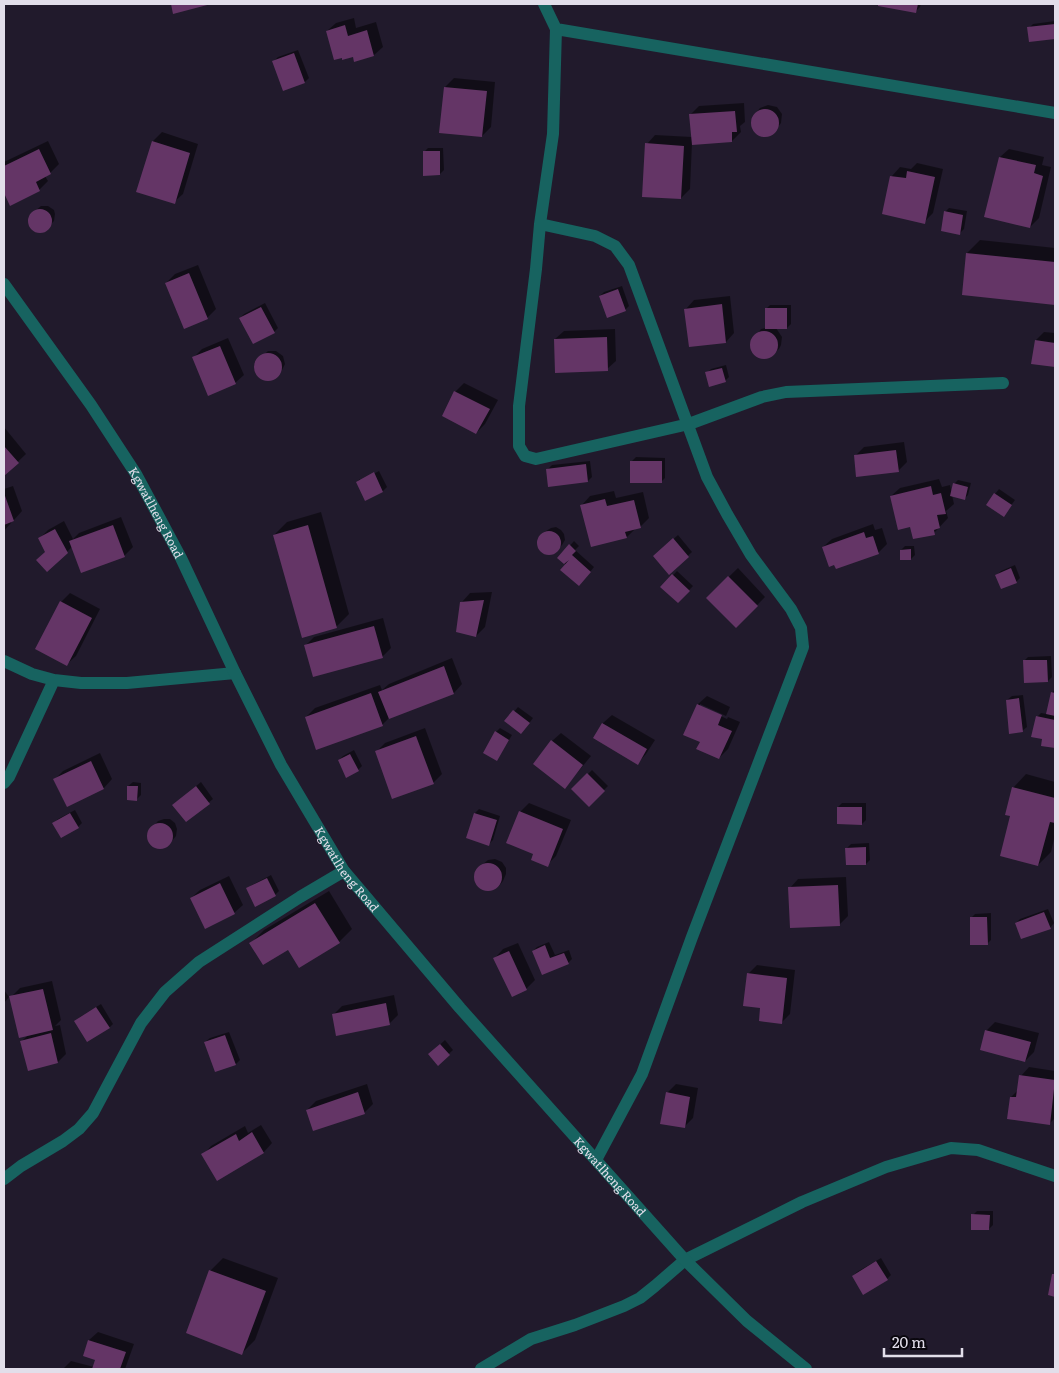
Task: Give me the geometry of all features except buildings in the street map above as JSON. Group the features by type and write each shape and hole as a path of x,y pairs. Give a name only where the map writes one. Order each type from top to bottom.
{"street":[{"path":"544,4 556,28 553,134 540,224 520,406 519,446 525,456 536,460 689,424 762,397 786,392 1003,383"},
{"path":"556,28 1055,113"},
{"path":"540,224 595,236 615,246 629,265 707,476 751,555 791,609 800,628 803,647 692,937 642,1074 596,1160"},
{"name":"Kgwatlheng Road","path":"4,284 91,405 136,474 180,558 281,765 344,870 460,1008 685,1260 747,1321 806,1369"},
{"path":"4,661 32,674 54,680 81,683 126,683 235,673"},
{"path":"4,783 9,777 54,680"},
{"path":"4,1179 21,1166 63,1141 79,1129 93,1113 140,1022 165,992 199,962 344,870"},
{"path":"481,1369 531,1339 624,1306 640,1298 685,1260 802,1202 886,1167 951,1148 978,1150 1055,1176"}]}
